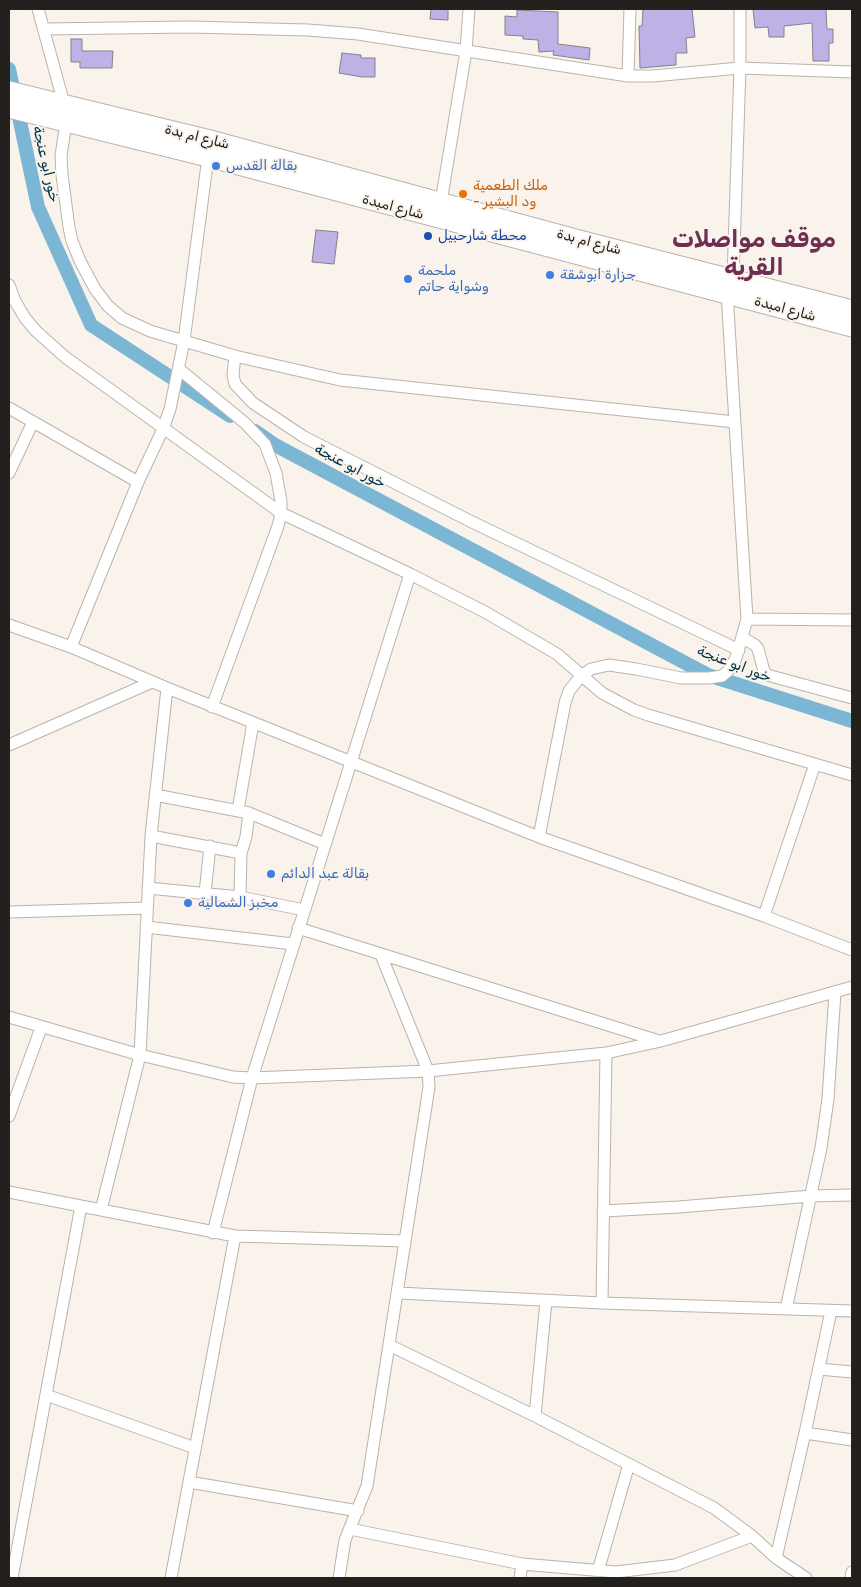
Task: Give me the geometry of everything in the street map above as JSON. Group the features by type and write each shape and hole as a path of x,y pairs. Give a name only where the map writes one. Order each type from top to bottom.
{"main road":[{"name":"شارع ام بدة","path":"9,91 58,111"},
{"name":"شارع ام بدة","path":"9,108 58,111 210,140 579,240 730,286"},
{"name":"شارع امبدة","path":"58,111 208,157 576,255 730,286"},
{"path":"730,286 797,304 852,310"},
{"name":"شارع امبدة","path":"797,304 852,327"}],"street":[{"path":"38,9 44,29 58,111 62,175 72,241 84,269 102,299 122,318 150,331 235,356 340,380 735,422"},
{"path":"441,202 466,51 469,9"},
{"path":"628,76 630,9"},
{"path":"539,837 565,703 569,691 581,676 591,669 609,665 681,678 722,676 736,658 743,638 747,619 735,422 730,286 740,68 740,9"},
{"path":"44,29 189,27 308,30 358,34 628,76 653,76 740,68 852,72"},
{"path":"71,647 138,482 163,429 172,401 184,341 208,157"},
{"path":"9,285 12,301 24,318 65,357 281,513 485,612 545,646 568,663 602,693 648,715 852,775"},
{"path":"235,356 232,375 234,384 252,403 304,437 472,522 739,650"},
{"path":"178,370 245,423 265,444 276,473 279,489 281,513 278,526 212,707"},
{"path":"9,408 138,482"},
{"path":"9,474 33,422"},
{"path":"212,1232 252,1078 410,574"},
{"path":"747,619 852,620"},
{"path":"9,624 71,647 212,707 539,837 764,916 852,950"},
{"path":"743,638 758,649 764,671 767,675 852,698"},
{"path":"9,745 152,682"},
{"path":"101,1210 140,1056 151,836 167,688"},
{"path":"240,898 241,853 246,837 244,812 253,723"},
{"path":"764,916 815,764"},
{"path":"155,795 244,812 325,844"},
{"path":"151,836 241,853"},
{"path":"205,893 210,846"},
{"path":"148,888 205,893 304,910"},
{"path":"9,912 147,908"},
{"path":"146,927 293,944"},
{"path":"298,928 661,1041"},
{"path":"339,1578 341,1555 345,1540 367,1486 429,1087 428,1071 381,955"},
{"path":"9,1017 140,1056 232,1077 252,1078 428,1071 606,1053 661,1041 852,987"},
{"path":"786,1309 824,1129 835,992"},
{"path":"9,1116 41,1028"},
{"path":"602,1303 606,1053"},
{"path":"9,1192 234,1236 405,1241"},
{"path":"603,1211 811,1196 852,1195"},
{"path":"12,1578 13,1553 46,1395 81,1206"},
{"path":"171,1578 234,1236"},
{"path":"398,1293 546,1301 852,1311"},
{"path":"535,1416 546,1301"},
{"path":"776,1558 806,1433 831,1311"},
{"path":"389,1344 714,1508 752,1536 776,1558 806,1578"},
{"path":"819,1370 852,1372"},
{"path":"46,1395 195,1448"},
{"path":"806,1433 852,1440"},
{"path":"598,1571 629,1464"},
{"path":"189,1482 358,1511"},
{"path":"350,1529 522,1564 598,1571 616,1575 675,1565 752,1536"},
{"path":"520,1578 522,1564"},
{"path":"850,1578 852,1572"}],"building":[{"path":"431,9 448,9 448,20 430,19"},
{"path":"643,9 692,9 695,37 686,38 687,53 676,53 676,65 640,68 639,26 642,26"},
{"path":"753,9 826,9 827,29 833,29 833,43 829,43 829,61 813,61 812,23 784,26 784,37 769,37 768,27 755,28"},
{"path":"517,10 558,12 558,44 590,48 589,60 553,55 554,51 539,52 538,40 523,39 523,36 505,35 505,16 517,17"},
{"path":"71,39 82,39 82,51 113,51 112,68 80,68 80,62 71,62"},
{"path":"342,53 361,55 361,58 375,58 375,77 339,73"},
{"path":"316,230 338,232 334,264 312,262"}],"waterway":[{"name":"خور ابو عنجة","path":"9,69 38,207 91,325 230,416"},
{"name":"خور ابو عنجة","path":"255,431 275,445 708,675 852,721"}],"place":[{"name":"بقالة القدس","path":"216,166"},
{"name":"ملك الطعمية - ود البشير","path":"463,194"},
{"name":"محطة شارحبيل","path":"428,236"},
{"name":"جزارة ابوشقة","path":"550,275"},
{"name":"ملحمة وشواية حاتم","path":"408,279"},
{"name":"بقالة عبد الدائم","path":"271,874"},
{"name":"مخبز الشمالية","path":"188,903"}],"district":[{"name":"موقف مواصلات القرية","path":"754,254"}]}
